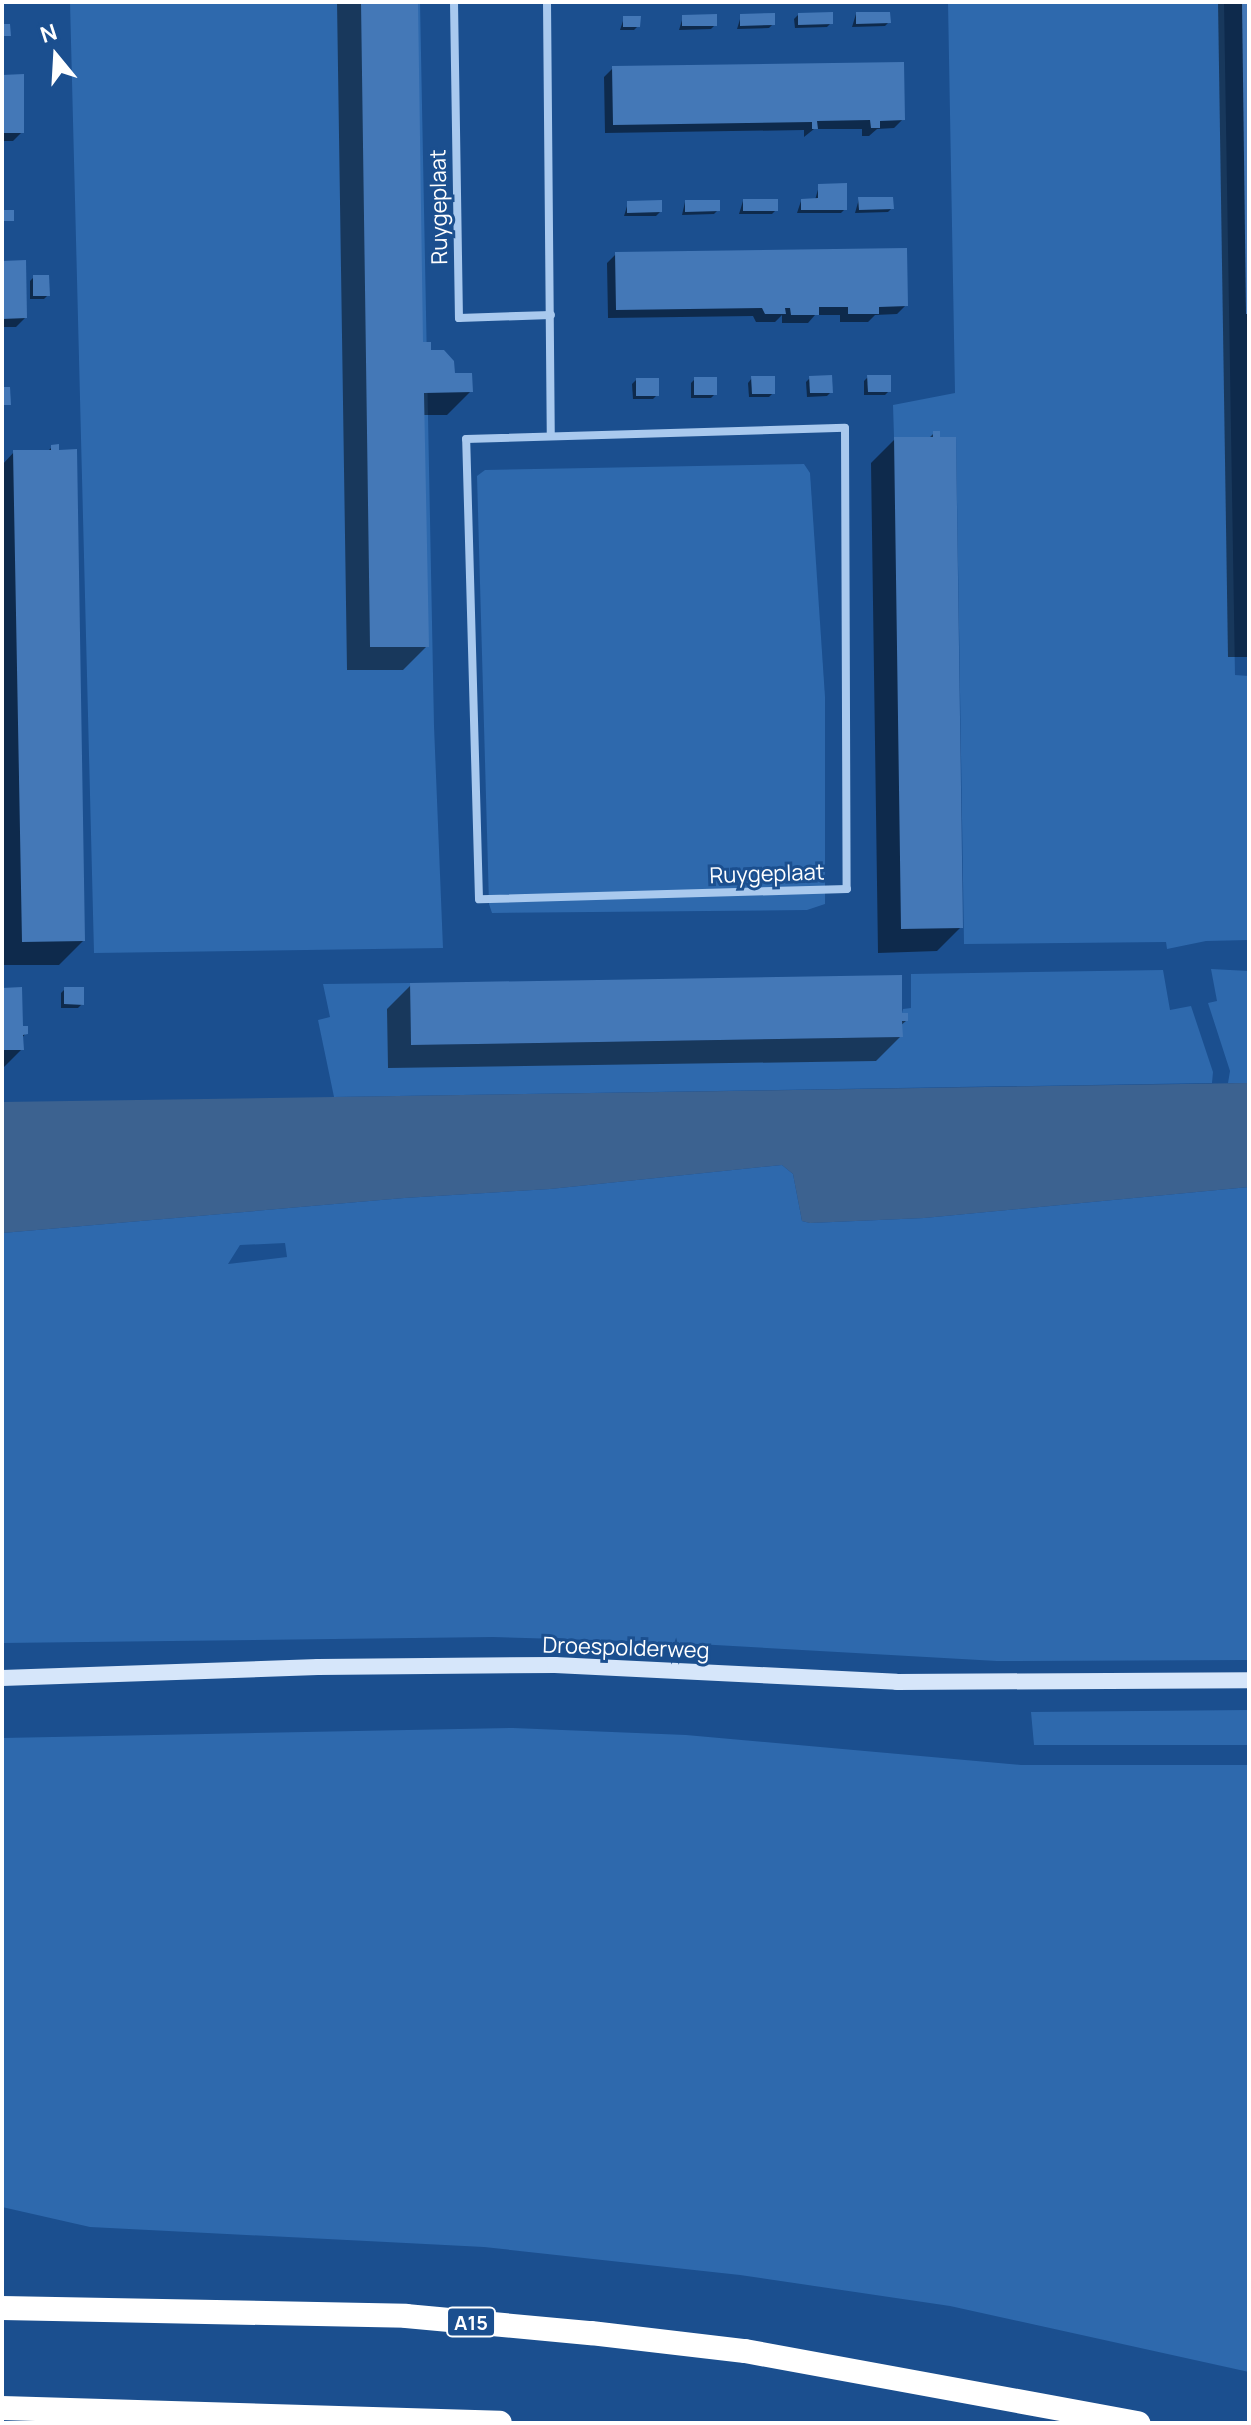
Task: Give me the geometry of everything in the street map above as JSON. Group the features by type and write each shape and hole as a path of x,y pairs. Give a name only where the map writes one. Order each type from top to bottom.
{"highway":[{"name":"A15","path":"2,2308 406,2316 745,2351 935,2388 1066,2423"},
{"path":"935,2388 1138,2423"},
{"path":"2,2408 496,2423"}],"main road":[{"name":"Droespolderweg","path":"2,1678 318,1667 555,1665 897,1682 1249,1680"}],"street":[{"name":"Ruygeplaat","path":"454,2 459,318 551,315"},
{"path":"547,2 551,434"},
{"name":"Ruygeplaat","path":"845,428 847,889 479,899 466,439 551,434 845,428"}],"shaded area":[{"path":"70,2 420,2 434,726 443,948 94,953"},
{"path":"948,2 1224,2 1235,675 1249,676 1249,940 1206,941 1167,949 1166,942 964,944 956,437 940,437 940,431 933,432 933,437 894,437 893,405 955,393"},
{"path":"804,464 810,473 825,697 825,904 807,910 492,913 489,904 477,476 485,470"},
{"path":"1211,969 1249,971 1249,1083 1228,1083 1230,1071 1208,1003 1217,1001"},
{"path":"1163,970 1170,1010 1191,1006 1213,1072 1212,1083 334,1097 318,1020 330,1017 323,984 410,983 411,1045 902,1037 902,1021 908,1021 908,1014 902,1013 903,1009 911,1008 911,974"},
{"path":"1249,1083 1249,1187 924,1218 810,1223 802,1221 793,1174 782,1165 550,1189 404,1198 2,1233 2,1102"},
{"path":"782,1165 793,1174 802,1221 810,1223 924,1218 1249,1187 1249,1660 997,1661 662,1642 493,1637 2,1643 2,1233 404,1198 550,1189","holes":["285,1243 287,1257 228,1264 240,1245"]},
{"path":"1249,1710 1249,1745 1034,1745 1031,1712"},
{"path":"513,1728 686,1735 1021,1765 1249,1765 1249,2372 950,2306 740,2275 484,2247 90,2227 2,2207 2,1738"}],"building":[{"path":"361,2 418,2 423,342 431,342 431,350 444,350 454,361 455,373 472,373 473,392 424,393 429,647 370,647"},
{"path":"1242,2 1249,2 1249,314 1246,314"},
{"path":"833,12 833,24 798,25 798,13"},
{"path":"856,12 890,12 891,23 856,24"},
{"path":"775,13 775,25 740,26 740,14"},
{"path":"717,14 717,26 682,26 682,15"},
{"path":"623,16 641,16 640,27 623,27"},
{"path":"2,24 10,24 11,36 2,36"},
{"path":"904,62 905,120 880,121 880,128 871,128 870,120 817,121 818,129 812,129 812,122 613,125 612,66"},
{"path":"24,74 24,133 2,133 2,75"},
{"path":"847,183 847,210 801,210 801,199 818,198 818,184"},
{"path":"858,197 893,197 894,209 859,210"},
{"path":"743,199 778,199 778,211 743,211"},
{"path":"662,200 662,212 627,213 627,201"},
{"path":"685,200 720,200 720,211 685,212"},
{"path":"2,210 14,210 14,221 2,221"},
{"path":"907,248 908,306 879,307 879,314 848,314 848,307 819,307 819,315 791,315 790,308 785,308 786,314 765,314 762,308 616,310 615,252"},
{"path":"26,260 27,318 2,319 2,261"},
{"path":"33,275 49,275 50,296 33,296"},
{"path":"832,375 833,393 810,393 809,376"},
{"path":"867,375 891,375 891,392 868,392"},
{"path":"751,376 775,376 775,394 752,394"},
{"path":"694,377 717,377 717,395 694,395"},
{"path":"636,378 659,378 659,396 636,396"},
{"path":"2,387 10,387 11,405 2,405"},
{"path":"933,431 940,431 940,437 956,437 963,928 901,929 894,437 933,437"},
{"path":"59,444 59,450 77,449 85,941 22,942 13,450 51,450 51,445"},
{"path":"902,975 902,1013 908,1013 908,1021 902,1021 903,1037 411,1045 410,983"},
{"path":"22,987 23,1026 28,1026 28,1034 23,1035 24,1050 2,1050 2,988"},
{"path":"64,987 84,987 84,1005 64,1004"}]}
